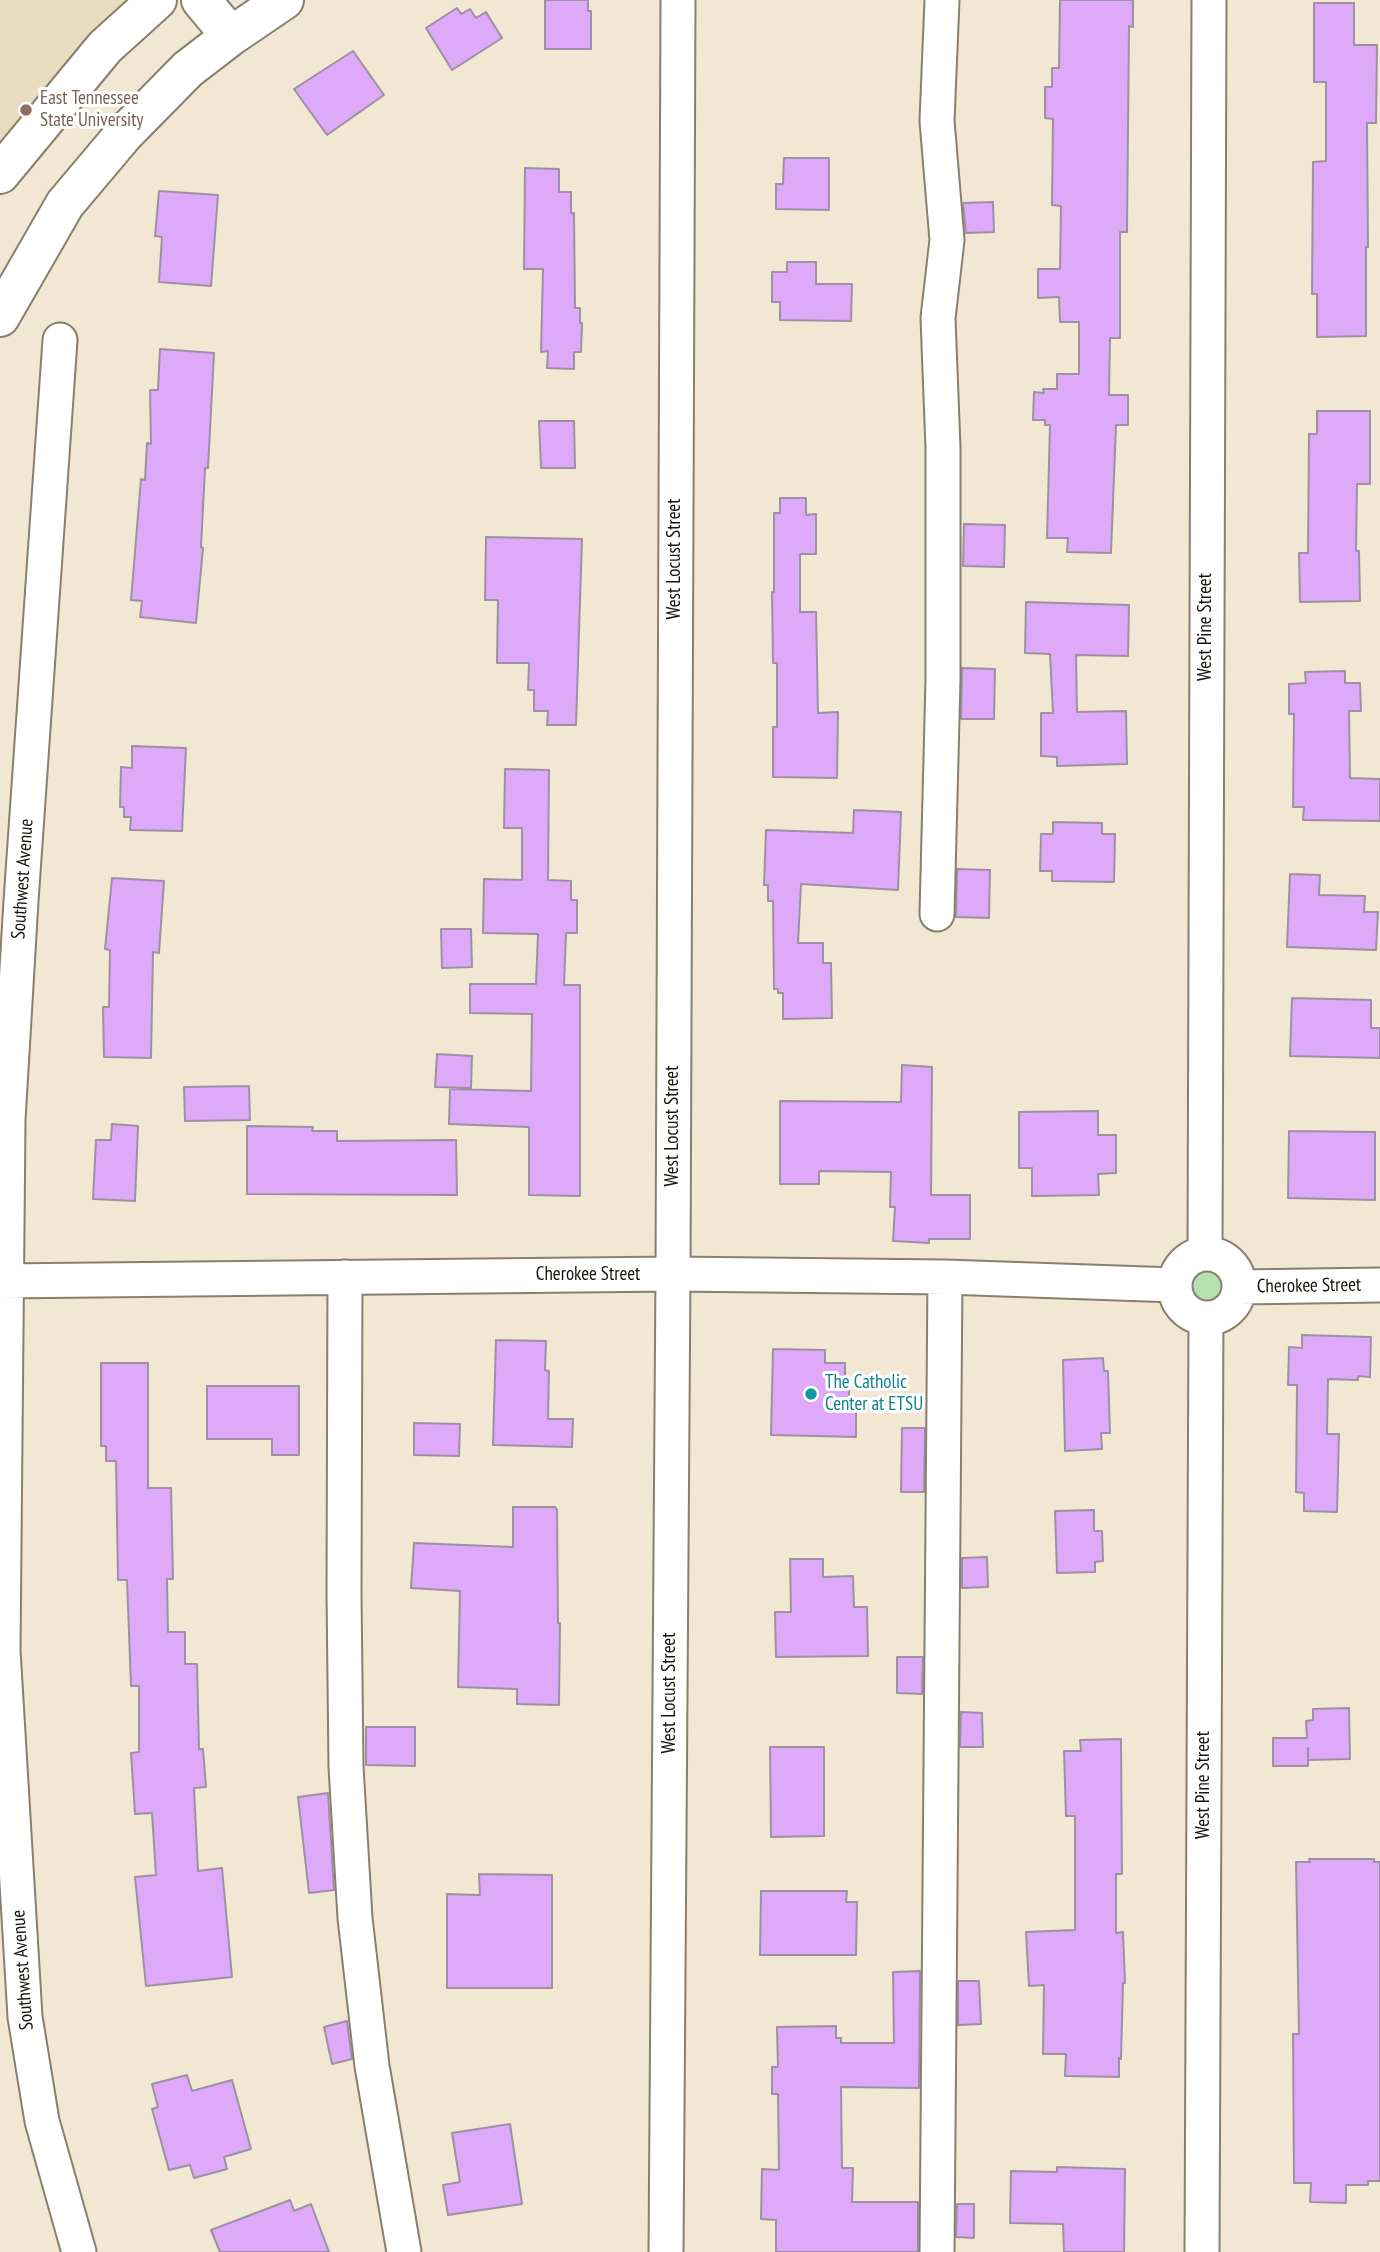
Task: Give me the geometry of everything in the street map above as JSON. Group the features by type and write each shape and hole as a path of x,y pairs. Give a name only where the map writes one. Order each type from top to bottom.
{"highway":[{"path":"0,174 105,47 157,0"},
{"path":"201,0 231,36"},
{"path":"0,317 65,204 133,124 188,69 284,0"}],"street":[{"name":"West Locust Street","path":"666,2252 678,0"},
{"path":"937,914 943,680 943,448 938,318 947,240 937,121 942,0"},
{"name":"West Pine Street","path":"1205,1254 1209,0"},
{"name":"Southwest Avenue","path":"60,340 8,1120 3,1281 3,1650 25,2017 43,2121 79,2252"},
{"path":"1205,1254 1225,1260 1237,1277 1239,1287 1237,1297 1225,1312 1206,1318 1187,1311 1181,1304 1175,1285 1177,1276 1188,1261 1205,1254"},
{"name":"Cherokee Street","path":"3,1281 673,1275 945,1277 1175,1285"},
{"path":"345,1277 346,1767 355,1918 372,2066 404,2252"},
{"path":"937,2252 945,1277"},
{"name":"Cherokee Street","path":"1239,1287 1380,1285"},
{"name":"West Pine Street","path":"1202,2252 1206,1318"}],"shaded area":[{"name":"East Tennessee State University","path":"0,0 157,0 0,174"}],"green space":[{"path":"1207,1268 1220,1273 1225,1286 1220,1299 1207,1304 1194,1299 1189,1286 1194,1273"}],"building":[{"path":"545,0 588,0 588,11 591,11 591,49 545,49"},
{"path":"1060,0 1133,0 1133,27 1129,26 1127,232 1120,232 1120,338 1110,338 1109,395 1128,395 1128,425 1116,425 1111,553 1067,552 1068,538 1047,538 1050,425 1045,425 1045,420 1033,420 1034,392 1044,393 1043,389 1057,389 1057,374 1079,374 1079,322 1060,322 1059,297 1038,298 1038,269 1060,269 1061,206 1052,205 1053,119 1045,118 1045,87 1052,87 1052,68 1059,68"},
{"path":"1314,3 1354,3 1354,45 1377,45 1376,123 1367,123 1366,336 1317,337 1317,294 1312,294 1313,162 1326,161 1326,82 1314,82"},
{"path":"457,8 461,14 470,9 476,18 486,12 502,38 452,70 426,28"},
{"path":"353,51 384,95 327,135 294,89"},
{"path":"784,158 829,158 829,210 776,209 776,184 783,184"},
{"path":"525,168 559,169 559,192 571,192 571,213 574,213 575,308 580,308 582,323 581,352 574,352 574,369 547,368 548,351 541,352 543,269 524,269"},
{"path":"159,191 218,195 211,286 159,282 162,237 155,236"},
{"path":"993,202 994,232 966,233 963,203"},
{"path":"787,262 816,262 816,284 852,284 851,321 780,320 780,302 772,302 772,272 787,272"},
{"path":"160,349 214,353 196,623 140,617 142,601 131,600 141,479 145,480 147,443 151,444 150,390 158,390"},
{"path":"1317,411 1370,411 1370,484 1357,484 1356,551 1359,551 1360,601 1300,602 1299,553 1308,553 1309,434 1317,434"},
{"path":"539,421 574,421 575,468 541,468"},
{"path":"780,498 806,498 806,515 816,514 816,554 800,554 800,612 816,612 818,713 838,712 837,778 773,777 773,727 777,727 777,663 773,663 772,592 774,513 780,513"},
{"path":"964,524 1005,525 1004,567 963,566"},
{"path":"486,537 582,539 576,725 547,725 548,711 534,711 534,690 528,690 529,663 497,663 498,600 485,600"},
{"path":"1026,602 1129,605 1128,656 1076,655 1077,712 1126,711 1127,764 1057,766 1057,757 1041,756 1041,713 1053,713 1050,654 1025,653"},
{"path":"962,668 995,669 994,719 961,719"},
{"path":"1345,671 1345,683 1360,683 1361,711 1349,711 1350,778 1380,779 1380,821 1303,820 1304,807 1293,807 1294,714 1289,714 1289,684 1306,683 1305,672"},
{"path":"132,746 186,748 182,831 130,830 131,817 124,817 124,807 120,807 121,767 132,768"},
{"path":"505,769 549,770 548,880 571,881 571,900 577,900 577,933 566,933 564,985 580,985 580,1196 529,1195 529,1127 449,1124 450,1089 531,1091 532,1014 470,1013 470,984 536,984 538,934 483,933 484,879 522,880 522,828 504,828"},
{"path":"854,810 901,812 898,890 801,884 798,943 823,943 823,963 831,963 832,1018 783,1019 783,993 774,989 773,901 768,901 768,885 764,885 766,830 853,833"},
{"path":"1053,822 1102,823 1102,834 1115,834 1114,882 1052,881 1052,871 1040,871 1041,834 1053,834"},
{"path":"957,869 990,870 989,918 956,917"},
{"path":"1290,874 1320,875 1319,895 1365,896 1364,912 1378,912 1376,950 1287,947"},
{"path":"112,878 164,881 159,953 153,952 151,1058 104,1057 103,1007 109,1007 110,950 105,949"},
{"path":"441,929 471,929 472,967 442,968"},
{"path":"1292,998 1371,1000 1371,1028 1380,1028 1380,1058 1290,1056"},
{"path":"437,1054 472,1056 471,1088 435,1087"},
{"path":"902,1065 932,1067 931,1195 970,1195 970,1239 929,1239 929,1243 893,1241 895,1207 890,1207 891,1172 819,1171 819,1184 780,1184 780,1101 901,1102"},
{"path":"249,1086 250,1120 185,1121 184,1087"},
{"path":"1098,1111 1098,1135 1116,1135 1116,1173 1098,1174 1099,1195 1032,1196 1032,1168 1019,1168 1019,1112"},
{"path":"112,1124 138,1126 135,1201 93,1199 96,1140 111,1140"},
{"path":"247,1126 313,1127 312,1131 337,1131 337,1141 456,1140 457,1195 247,1194"},
{"path":"1289,1131 1375,1132 1375,1200 1288,1198"},
{"path":"1302,1335 1371,1337 1370,1377 1358,1376 1358,1380 1328,1379 1327,1434 1339,1434 1337,1512 1304,1511 1304,1493 1296,1492 1297,1385 1288,1385 1289,1347 1302,1348"},
{"path":"496,1340 546,1341 545,1370 549,1371 548,1419 573,1419 572,1447 493,1445"},
{"name":"The Catholic Center at ETSU","path":"773,1349 825,1350 825,1363 845,1363 845,1387 849,1387 849,1401 856,1401 856,1437 771,1435"},
{"path":"1103,1358 1104,1371 1108,1371 1110,1433 1101,1433 1102,1449 1065,1451 1063,1360"},
{"path":"101,1363 148,1363 148,1488 171,1488 173,1579 167,1579 168,1632 185,1632 185,1664 197,1664 199,1749 203,1749 206,1787 194,1788 198,1871 222,1868 232,1977 146,1986 135,1877 156,1875 152,1813 135,1814 131,1753 139,1752 139,1686 131,1686 127,1580 118,1580 116,1461 106,1461 106,1446 101,1446"},
{"path":"207,1386 299,1386 299,1455 272,1455 272,1439 207,1439"},
{"path":"414,1423 460,1424 459,1456 414,1455"},
{"path":"902,1428 925,1428 924,1492 901,1492"},
{"path":"513,1507 555,1507 557,1510 559,1705 517,1704 517,1689 458,1687 460,1591 411,1588 414,1543 513,1547"},
{"path":"1094,1510 1094,1531 1102,1531 1103,1561 1095,1562 1095,1572 1057,1573 1055,1511"},
{"path":"987,1557 988,1587 962,1588 962,1558"},
{"path":"790,1559 823,1559 823,1577 853,1576 854,1607 867,1607 868,1656 776,1657 775,1612 791,1612"},
{"path":"897,1657 923,1657 922,1694 897,1693"},
{"path":"1349,1708 1350,1759 1308,1760 1308,1766 1273,1766 1273,1738 1307,1738 1306,1721 1313,1720 1313,1709"},
{"path":"961,1712 982,1713 983,1747 960,1747"},
{"path":"366,1727 415,1727 415,1766 366,1765"},
{"path":"1121,1739 1122,1874 1116,1874 1116,1933 1123,1932 1125,1983 1119,2077 1065,2076 1066,2054 1043,2054 1044,1985 1029,1986 1026,1932 1075,1930 1075,1816 1066,1816 1064,1751 1081,1751 1080,1740"},
{"path":"770,1747 824,1747 824,1836 771,1837"},
{"path":"328,1793 334,1890 309,1893 298,1797"},
{"path":"1309,1859 1374,1859 1374,1862 1380,1862 1380,2181 1368,2181 1368,2185 1346,2185 1346,2203 1310,2202 1311,2183 1294,2183 1293,2034 1299,2034 1296,1862 1310,1862"},
{"path":"479,1874 552,1875 552,1988 447,1988 447,1894 480,1895"},
{"path":"761,1891 847,1891 846,1902 857,1902 856,1955 760,1955"},
{"path":"920,1971 919,2088 841,2087 842,2168 853,2168 852,2202 918,2202 918,2252 776,2252 776,2220 761,2219 762,2169 779,2170 778,2094 772,2094 772,2067 778,2067 777,2027 836,2026 836,2038 841,2038 841,2043 894,2043 893,1972"},
{"path":"958,1981 979,1981 981,2024 958,2025"},
{"path":"347,2021 352,2059 332,2064 324,2027"},
{"path":"187,2075 192,2091 232,2080 251,2149 224,2157 227,2169 194,2178 190,2165 169,2170 152,2109 158,2107 152,2084"},
{"path":"510,2124 522,2204 448,2215 443,2185 460,2182 452,2133"},
{"path":"1057,2167 1125,2169 1124,2252 1064,2252 1063,2224 1010,2223 1011,2171 1057,2172"},
{"path":"290,2200 294,2211 311,2204 329,2252 220,2252 211,2230"},
{"path":"957,2204 974,2204 974,2238 956,2237"}],"place":[{"name":"East Tennessee State University","path":"26,110"},
{"name":"The Catholic Center at ETSU","path":"811,1394"}]}
